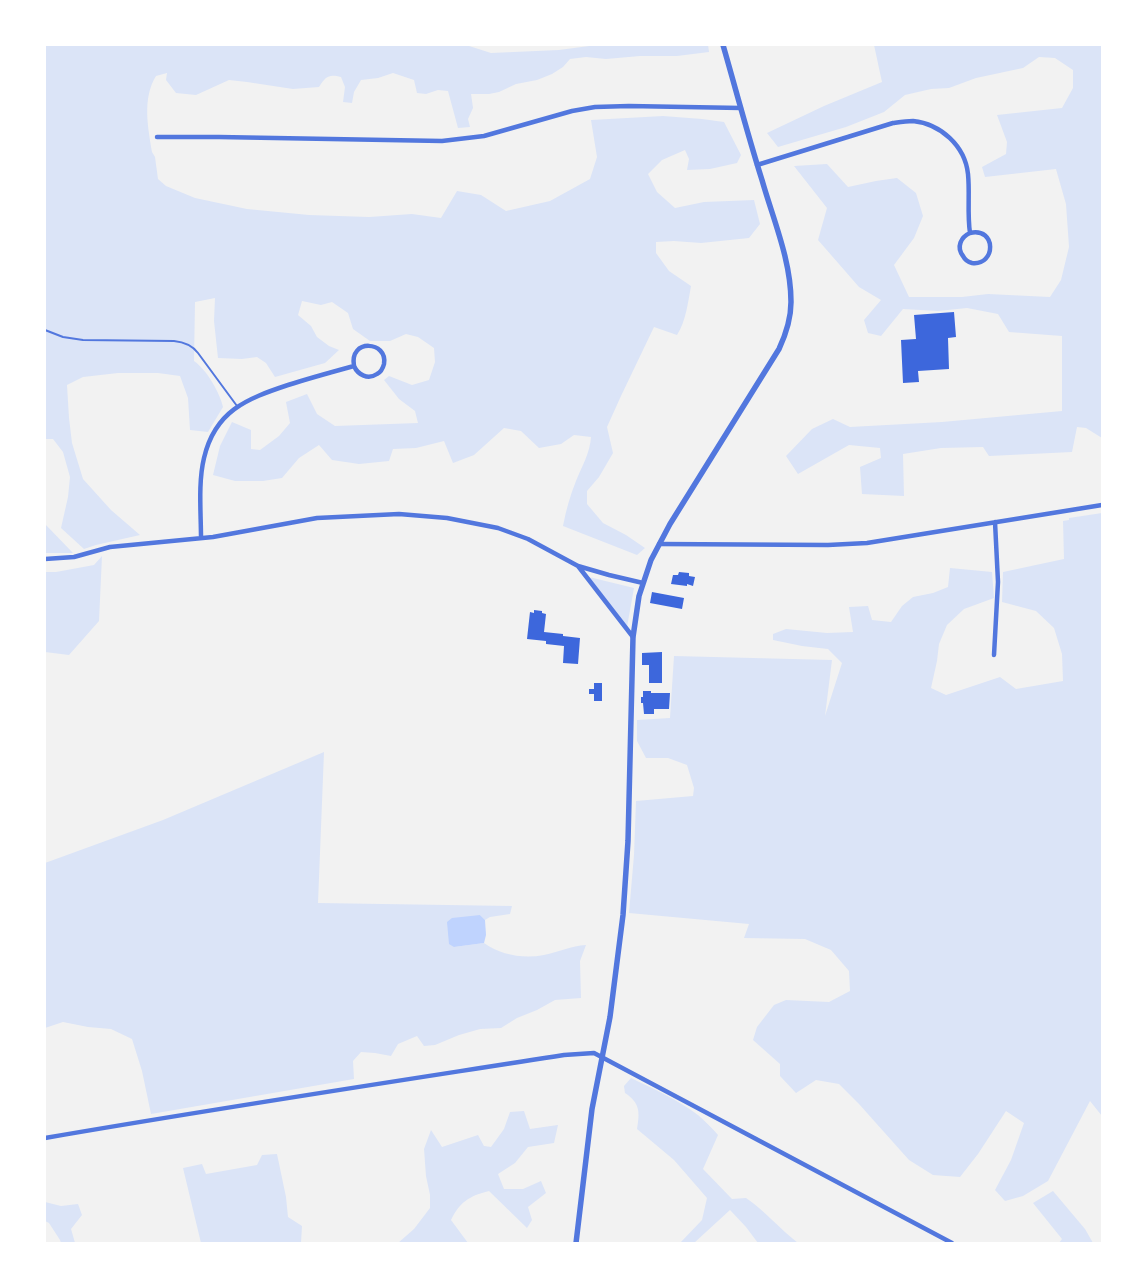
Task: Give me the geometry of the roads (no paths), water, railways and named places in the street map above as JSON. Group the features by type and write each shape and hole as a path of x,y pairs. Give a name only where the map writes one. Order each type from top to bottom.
{"street":[{"path":"576,1243 592,1109 613,996 625,889 633,637 636,609 651,560 659,544 681,505 775,356 788,326 791,303 789,277 782,246 723,45"},
{"path":"157,137 442,142 484,136 572,111 595,107 741,108"},
{"path":"757,165 894,123 904,121 924,124 941,131 949,138 959,149 965,160 968,175 970,233"},
{"path":"978,232 988,238 990,244 989,255 980,262 968,261 960,252 961,241 970,233 978,232"},
{"path":"365,346 377,348 382,352 384,358 382,368 372,376 363,375 354,366 355,354 365,346"},
{"path":"201,538 201,480 204,460 210,441 219,424 237,406 251,398 310,378 354,366"},
{"path":"659,544 856,544 898,539 1102,505"},
{"path":"45,559 74,557 110,547 214,537 317,518 399,514 447,518 498,528 528,538 578,566 643,583"},
{"path":"994,655 998,582 995,522"},
{"path":"578,566 633,637"},
{"path":"45,1138 166,1117 564,1055 594,1053 952,1243"}],"lane":[{"path":"45,330 76,340 174,341 188,344 198,352 237,406"}],"water":[{"path":"480,915 485,920 486,935 484,943 454,947 449,944 447,922 452,918"}]}
